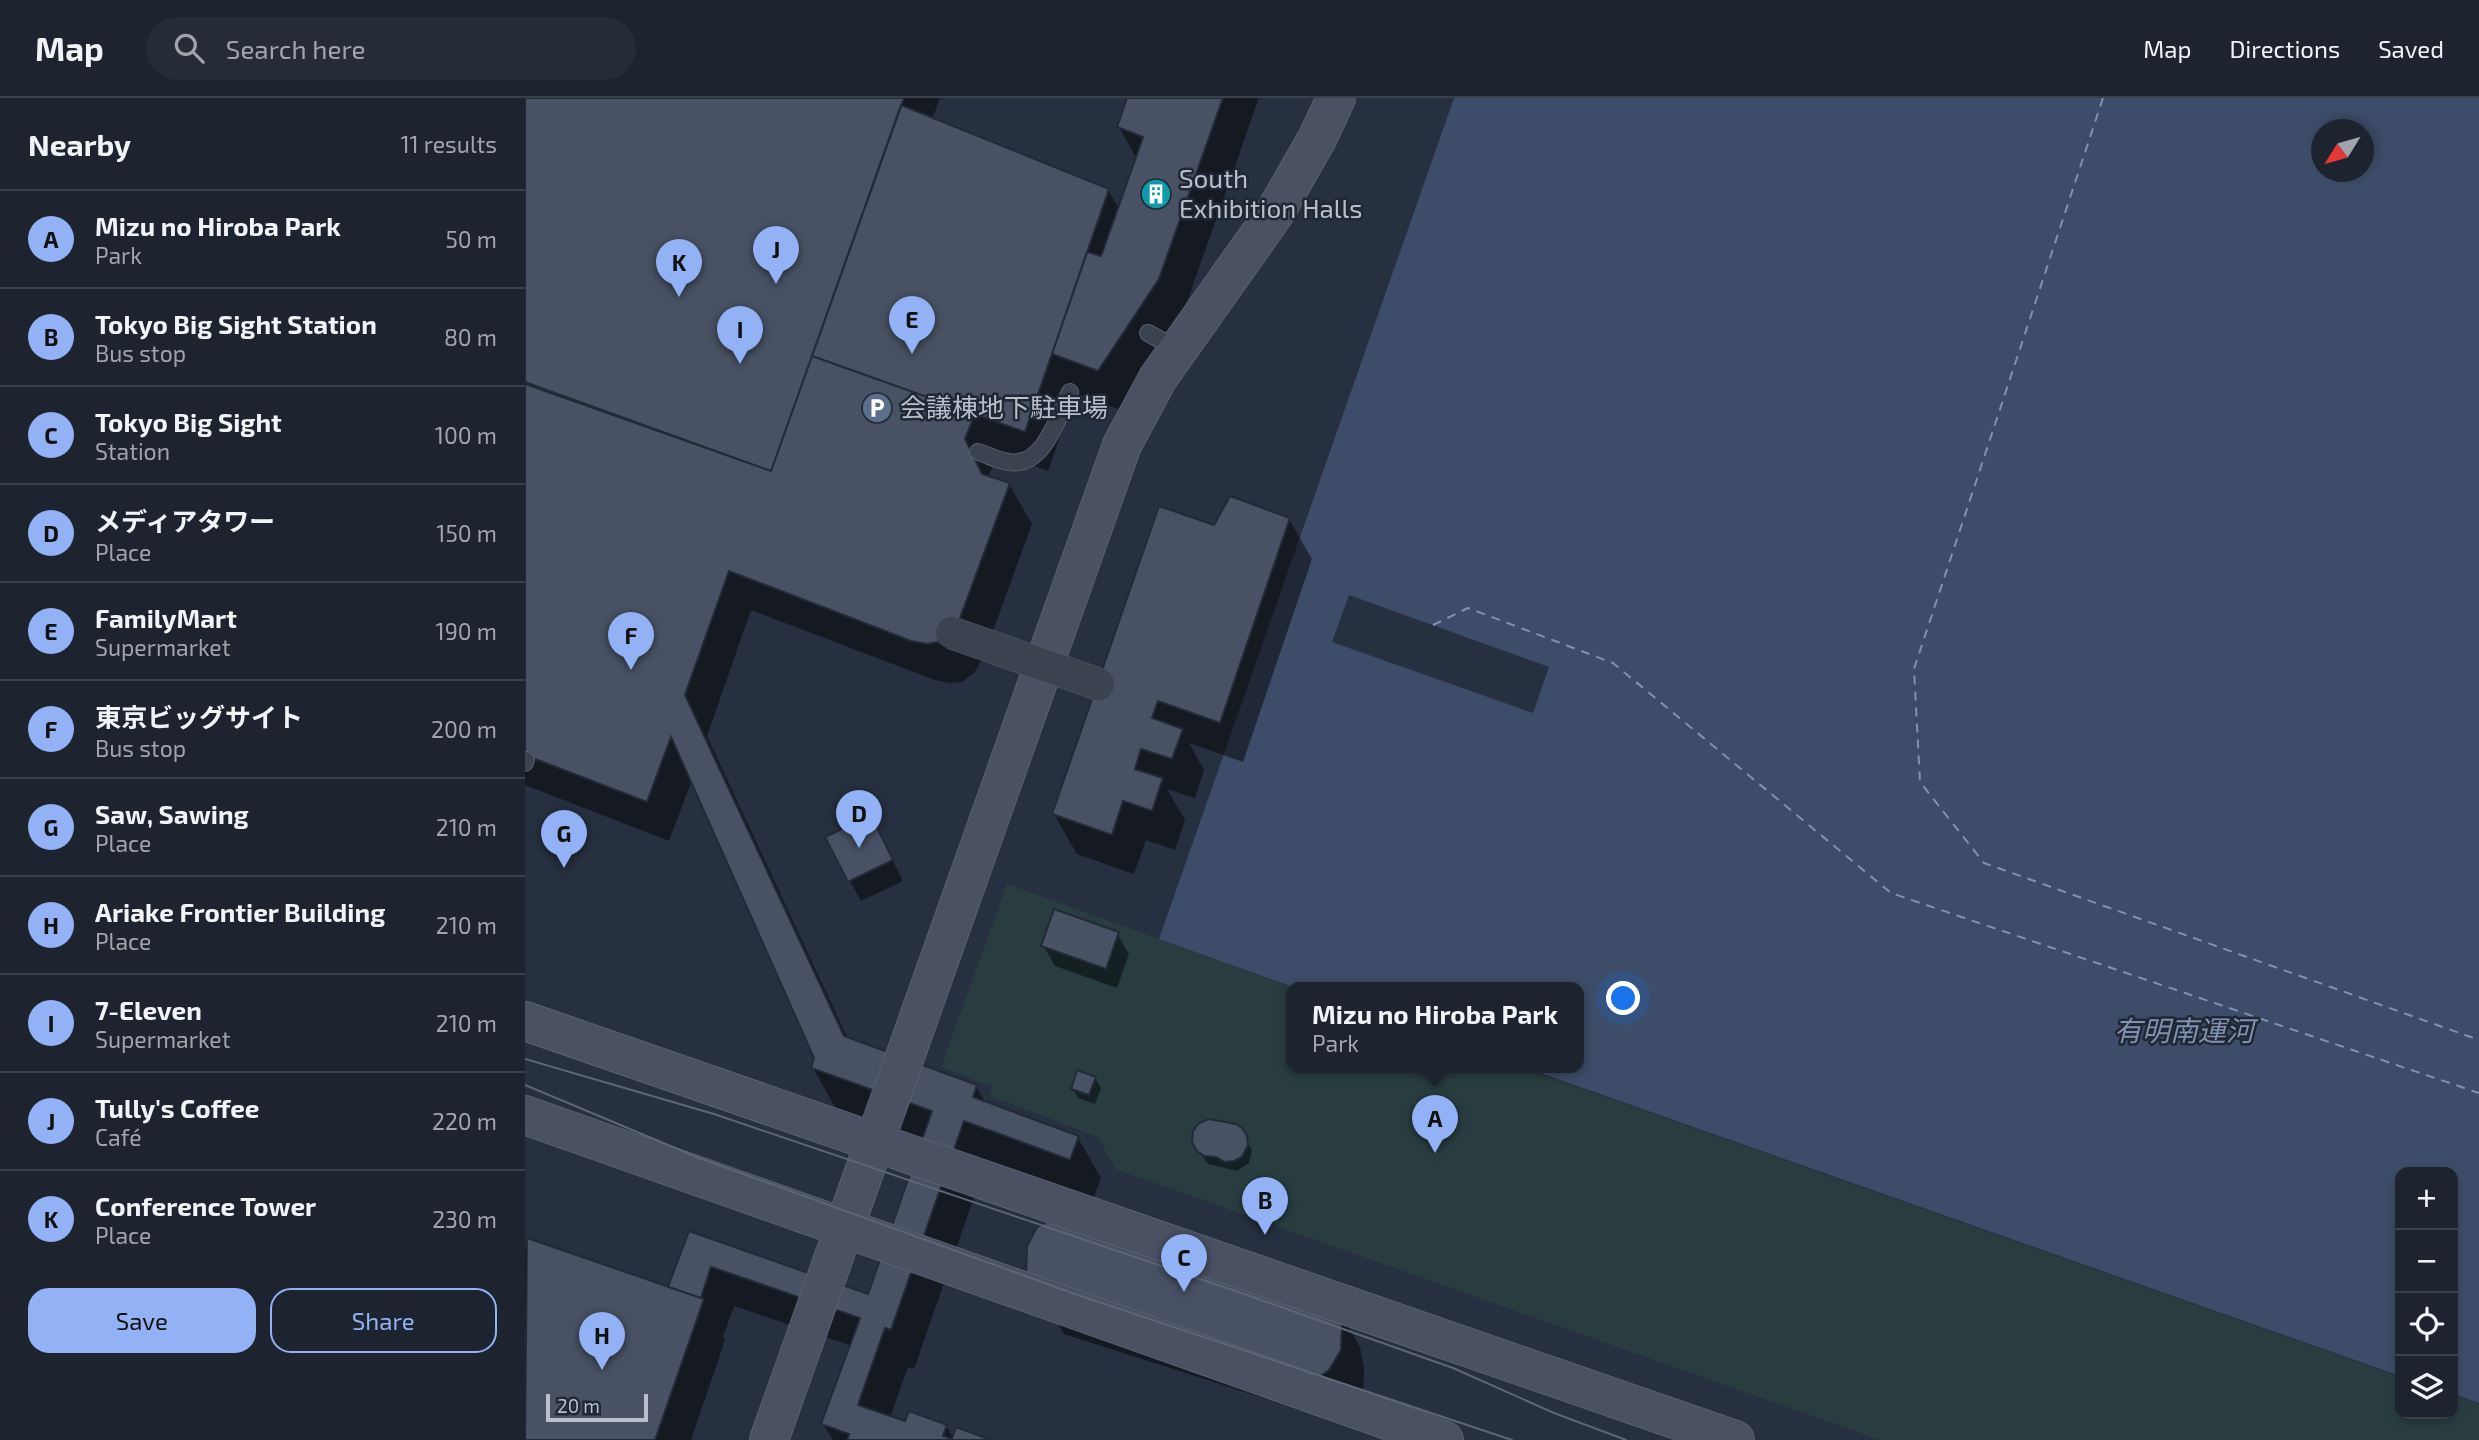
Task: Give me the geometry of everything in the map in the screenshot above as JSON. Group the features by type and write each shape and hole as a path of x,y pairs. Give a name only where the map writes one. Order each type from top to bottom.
{"street":[{"path":"769,1440 1122,445 1158,378 1163,341 1274,214 1318,137 1336,98"},
{"path":"952,633 1097,684"},
{"path":"525,1021 1735,1440"},
{"path":"525,1115 1444,1440"}],"lane":[{"path":"978,452 1010,463 1033,457 1041,449 1070,392"}],"green space":[{"path":"1007,884 1286,985 1286,1073 1537,1073 2395,1375 2395,1419 2458,1419 2458,1397 2479,1404 2479,1440 1880,1440 1115,1169 1098,1137 990,1096 993,1087 941,1067"}],"water":[{"name":"有明南運河","path":"1454,98 2479,98 2479,1403 2458,1396 2458,1167 2395,1167 2395,1374 1540,1073 1584,1073 1584,982 1286,982 1286,984 1159,939"}],"pier":[{"path":"1349,595 1549,667 1533,713 1332,642"}],"building":[{"path":"525,98 904,98 771,471 525,384"},
{"name":"South Exhibition Halls","path":"1127,98 1223,98 1159,279 1098,371 1052,354 1087,252 1101,256 1143,137 1117,127"},
{"path":"901,105 1109,189 1025,432 812,356"},
{"path":"812,356 975,414 965,439 982,474 1010,483 960,618 952,633 939,642 926,644 911,641 729,571 685,695 844,1036 977,1085 973,1097 1079,1136 1070,1160 964,1121 891,1330 885,1328 858,1405 905,1421 909,1411 947,1425 943,1436 952,1439 956,1427 991,1440 847,1440 849,1434 821,1424 860,1318 711,1267 701,1298 668,1287 689,1231 868,1294 932,1111 811,1068 814,1058 671,737 647,802 525,755 525,382 771,471"},
{"path":"1230,496 1290,518 1220,723 1158,701 1152,718 1183,729 1172,759 1141,749 1135,769 1163,778 1152,811 1123,801 1112,835 1052,814 1159,506 1214,525"},
{"path":"871,815 893,860 848,882 825,837"},
{"path":"1054,909 1119,932 1106,969 1041,946"},
{"path":"1077,1070 1096,1077 1089,1095 1071,1089"},
{"path":"1209,1119 1236,1124 1243,1129 1248,1145 1242,1157 1225,1162 1197,1151 1192,1142 1193,1131 1199,1123"},
{"path":"1067,1211 1338,1305 1342,1327 1341,1350 1329,1370 1312,1382 1026,1274 1027,1246 1037,1227"},
{"path":"527,1238 704,1299 655,1440 525,1440"}],"ferry route":[{"path":"2103,98 1914,669 1920,782 1984,863 2479,1040"},
{"path":"1433,625 1468,608 1613,663 1891,893 2479,1093"}],"tram line":[{"path":"525,1059 714,1114 1247,1295 1453,1368 1554,1413 1626,1440"},
{"path":"525,1085 699,1158 1075,1294 1512,1440"}],"place":[{"name":"South Exhibition Halls","path":"1156,194"},
{"name":"Tully's Coffee","path":"776,284"},
{"name":"Conference Tower","path":"679,297"},
{"name":"FamilyMart","path":"912,354"},
{"name":"7-Eleven","path":"740,364"},
{"name":"会議棟地下駐車場","path":"877,408"},
{"name":"東京ビッグサイト","path":"631,670"},
{"name":"メディアタワー","path":"859,848"},
{"name":"Saw, Sawing","path":"564,868"},
{"name":"Mizu no Hiroba Park","path":"1435,1153"},
{"name":"Tokyo Big Sight Station","path":"1265,1235"},
{"name":"Tokyo Big Sight","path":"1184,1292"},
{"name":"Ariake Frontier Building","path":"602,1370"}]}
